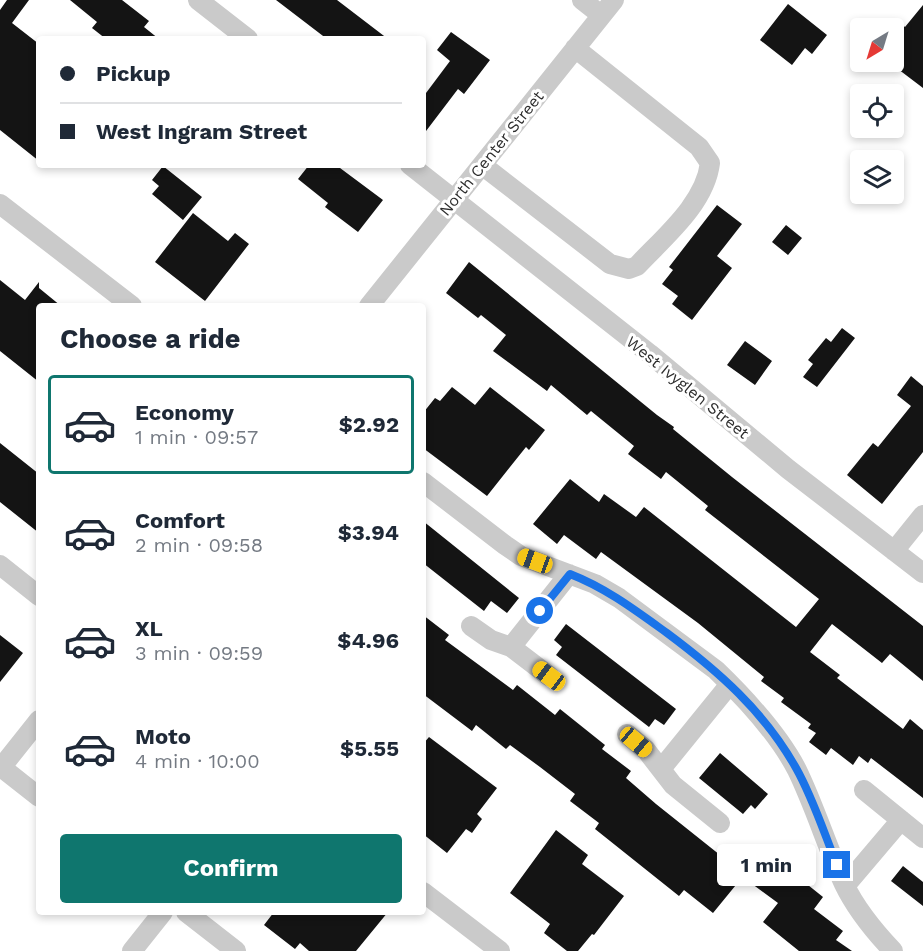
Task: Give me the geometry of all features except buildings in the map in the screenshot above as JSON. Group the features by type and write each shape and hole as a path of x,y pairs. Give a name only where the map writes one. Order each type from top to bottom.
{"street":[{"path":"198,0 244,36"},
{"path":"582,0 608,8"},
{"name":"North Center Street","path":"371,303 608,8"},
{"path":"482,165 610,264 629,269 637,266 699,195 708,178 710,163 699,147 575,48"},
{"name":"West Ivyglen Street","path":"414,168 923,573"},
{"path":"0,204 128,303"},
{"path":"426,484 513,551 595,584 620,598 716,670 765,723 796,768 845,886 865,919 893,951"},
{"path":"894,551 923,514"},
{"path":"0,565 36,594"},
{"path":"511,647 570,574"},
{"path":"471,626 491,640 511,647 549,676"},
{"path":"662,770 730,684"},
{"path":"36,724 1,768 36,795"},
{"path":"627,734 646,750 673,785 720,823"},
{"path":"864,790 923,838"},
{"path":"845,886 901,820"},
{"path":"426,894 500,951"},
{"path":"132,951 161,915"},
{"path":"190,915 236,951"}],"route":[{"path":"540,611 570,574 595,584 620,598 716,670 765,723 796,768 837,865"}]}
